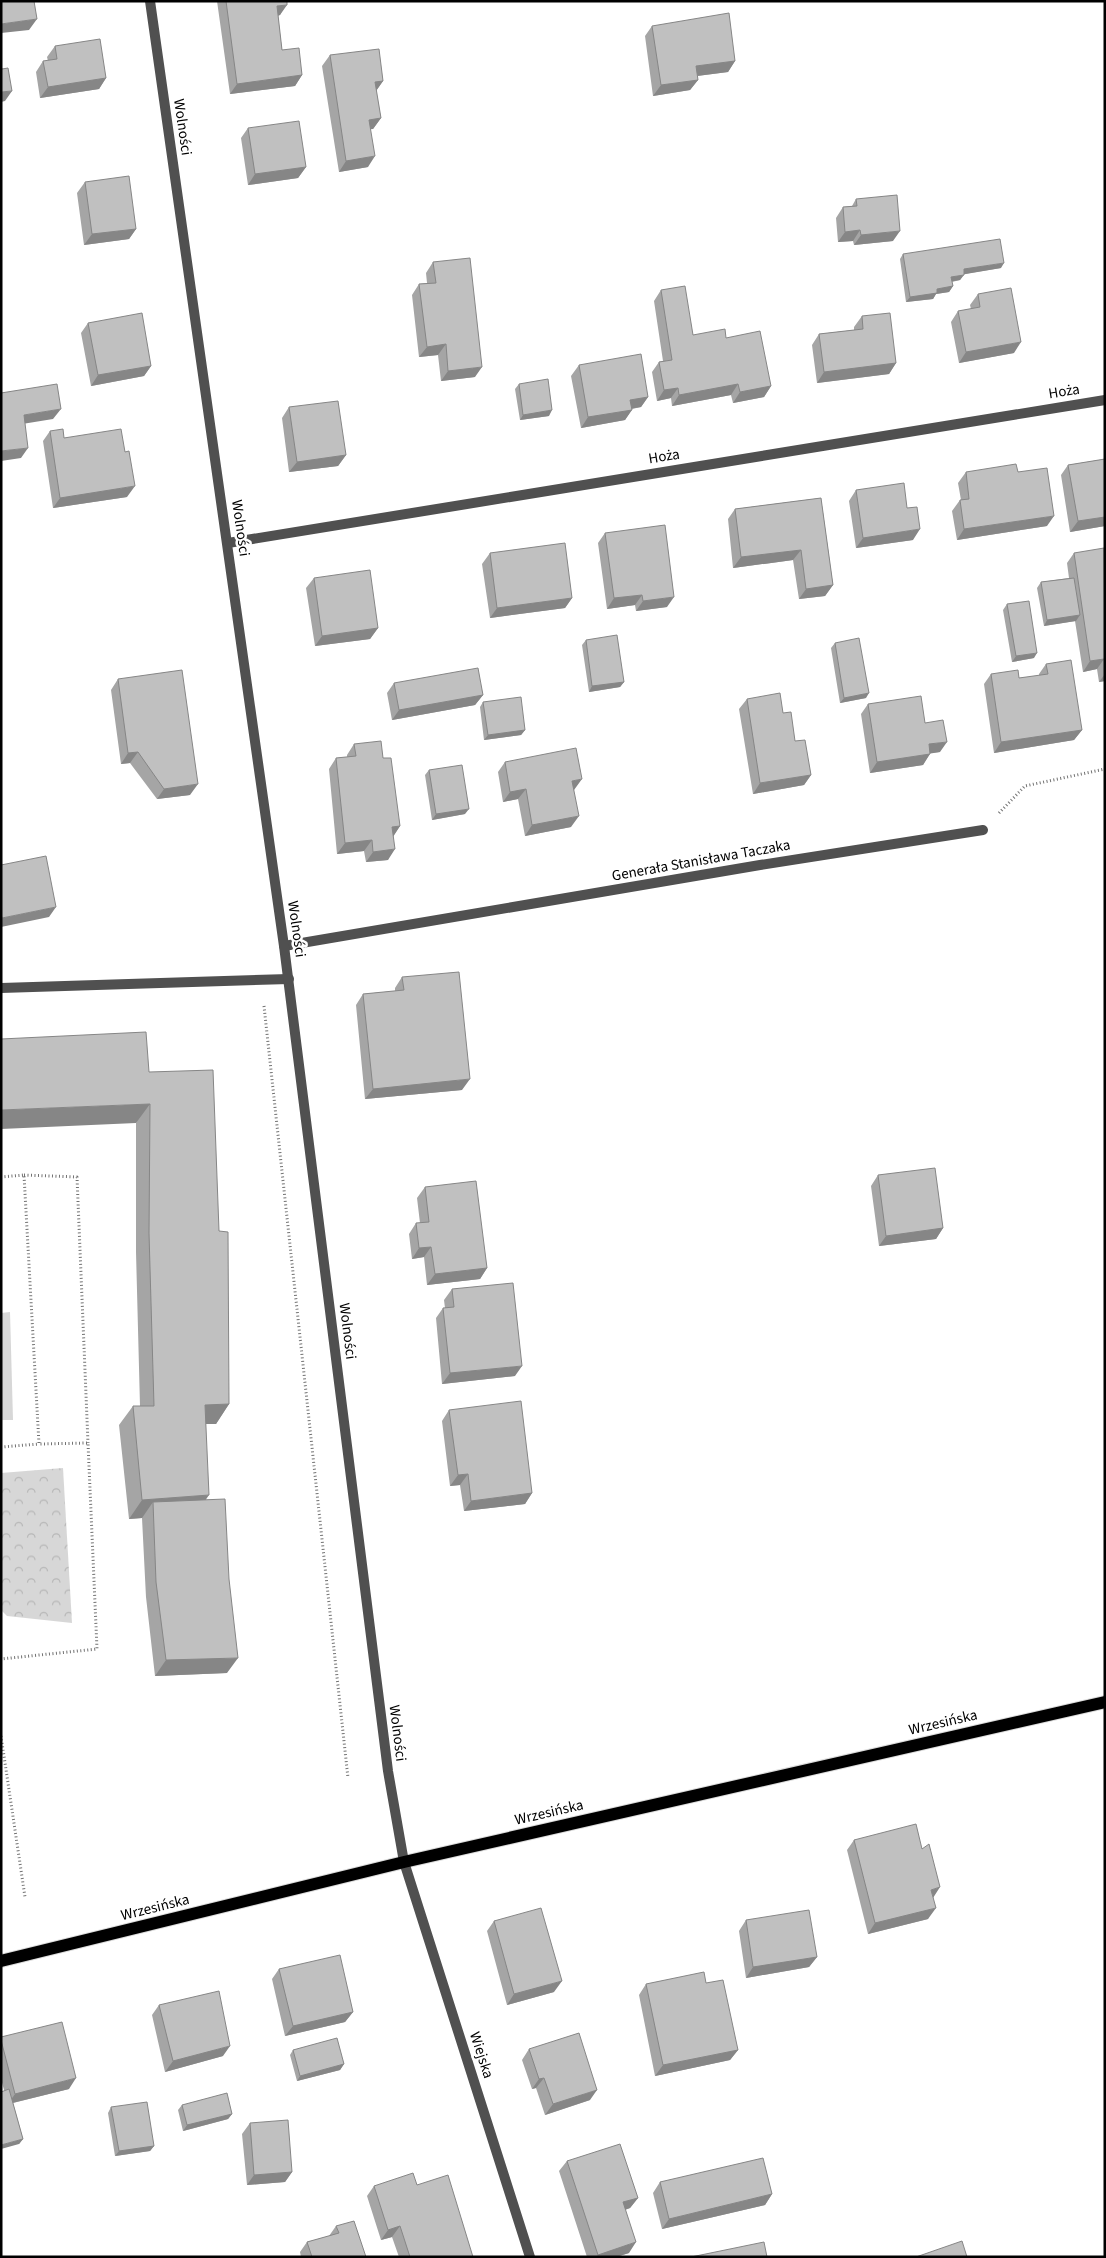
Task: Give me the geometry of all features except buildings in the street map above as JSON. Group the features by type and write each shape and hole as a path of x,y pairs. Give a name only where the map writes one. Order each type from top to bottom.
{"main road":[{"name":"Wrzesińska","path":"1,1961 404,1862 1105,1702"}],"street":[{"name":"Wolności","path":"150,1 289,979 388,1771 404,1862"},
{"name":"Hoża","path":"228,543 1105,400"},
{"name":"Generała Stanisława Taczaka","path":"284,946 760,865 983,830"},
{"path":"1,988 289,979"},
{"name":"Wiejska","path":"404,1862 530,2257"}],"path":[{"path":"983,830 1025,786 1105,769"},
{"path":"262,979 267,1046 348,1778"},
{"path":"24,1175 39,1444"},
{"path":"1,1176 78,1177 97,1650 1,1659"},
{"path":"1,1447 88,1443"},
{"path":"1,1736 25,1897"}],"green space":[{"path":"10,1312 13,1420 1,1420 1,1313"},
{"path":"63,1468 72,1623 7,1616 1,1610 1,1473"}]}
